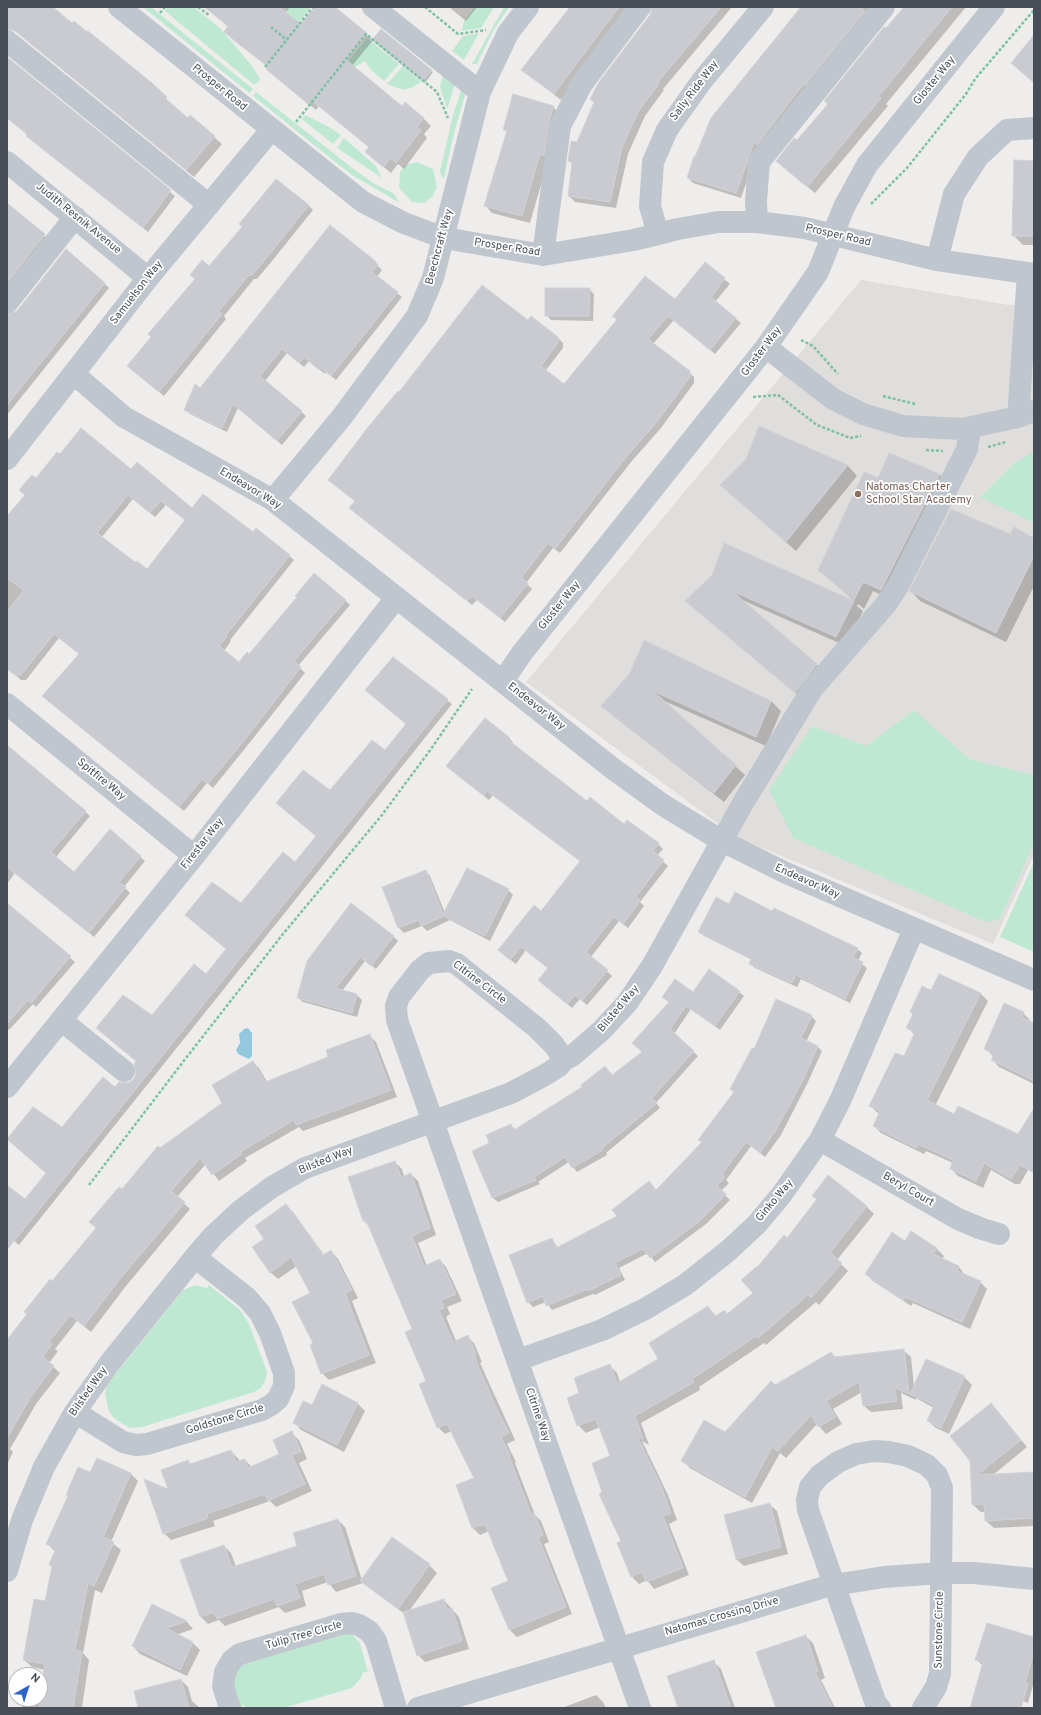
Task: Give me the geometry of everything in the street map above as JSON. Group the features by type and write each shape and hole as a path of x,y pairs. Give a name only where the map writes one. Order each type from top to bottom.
{"street":[{"name":"Prosper Road","path":"119,7 363,202 404,223 444,238 543,255 634,240 718,222 757,222 805,228 937,260 1031,274"},
{"path":"373,7 480,92"},
{"name":"Beechcraft Way","path":"273,500 340,420 417,316 433,278 480,92 508,33 528,7"},
{"path":"543,255 560,126 582,84 640,7"},
{"name":"Sally Ride Way","path":"658,234 650,206 653,162 667,130 700,82 763,7"},
{"path":"757,222 756,201 759,162 884,7"},
{"name":"Gloster Way","path":"502,681 522,653 766,348 818,272 848,198 868,165 994,7"},
{"path":"7,41 209,205"},
{"path":"937,260 954,194 978,157 1007,130 1034,128"},
{"name":"Samuelson Way","path":"7,459 148,278 271,130"},
{"name":"Judith Resnik Avenue","path":"7,162 148,278"},
{"path":"7,303 75,217"},
{"path":"766,348 833,399 863,414 903,426 962,429 1026,414 1031,274"},
{"name":"Endeavor Way","path":"74,374 124,417 273,500 612,768 663,805 722,841 786,874 1034,980"},
{"name":"Bilsted Way","path":"7,1571 22,1520 44,1468 75,1412 109,1364 195,1256 213,1236 241,1210 305,1168 511,1093 545,1075 559,1066 564,1060 572,1056 601,1031 627,1003 652,966 743,803 812,689 887,603 898,586 967,449 970,428"},
{"name":"Firestar Way","path":"10,1079 62,1020 194,856 396,598"},
{"name":"Spitfire Way","path":"7,704 194,856"},
{"name":"Ginko Way","path":"518,1360 602,1330 645,1310 685,1285 728,1251 756,1224 782,1194 820,1140 840,1101 914,929"},
{"name":"Citrine Circle","path":"433,1122 397,1020 396,1006 399,997 420,970 429,963 449,961 457,964 537,1028 554,1045 564,1060"},
{"path":"62,1020 124,1070"},
{"name":"Citrine Way","path":"433,1122 640,1708"},
{"name":"Beryl Court","path":"820,1140 958,1219 999,1234"},
{"name":"Goldstone Circle","path":"75,1412 123,1442 136,1445 147,1444 262,1410 278,1399 284,1386 284,1373 270,1333 260,1313 247,1298 195,1256"},
{"name":"Sunstone Circle","path":"836,1586 808,1510 807,1500 810,1487 820,1475 838,1462 856,1454 874,1451 889,1452 908,1456 928,1465 937,1475 942,1488 940,1674 936,1687 923,1708"},
{"name":"Natomas Crossing Drive","path":"418,1708 828,1586 836,1586 884,1577 941,1572 974,1573 1034,1579"},
{"path":"836,1586 876,1704 880,1708"},
{"name":"Tulip Tree Circle","path":"230,1708 223,1686 225,1672 232,1660 240,1654 341,1624 351,1623 359,1625 369,1631 376,1641 396,1708"}],"path":[{"path":"160,13 165,7"},
{"path":"198,7 209,15"},
{"path":"265,67 313,7"},
{"path":"424,7 458,34 486,30"},
{"path":"868,207 908,168 966,94 975,79 1034,10"},
{"path":"271,27 287,40"},
{"path":"296,122 366,34 437,92 448,118"},
{"path":"801,340 813,346 842,380"},
{"path":"881,396 918,404"},
{"path":"89,1185 225,1009 382,815 431,749 472,688"}],"shaded area":[{"name":"Natomas Charter School Star Academy","path":"861,280 1009,305 1034,306 1034,855 993,944 736,837 526,682"}],"green space":[{"path":"143,7 151,7 253,89 249,93"},
{"path":"168,7 194,7 221,29 252,66 260,79 257,83 253,84 165,11"},
{"path":"287,7 311,7 290,33 286,15"},
{"path":"475,7 494,7 481,28 462,31 464,21"},
{"path":"504,7 509,7 493,31 477,64 472,64"},
{"path":"479,33 464,60 452,51 463,36"},
{"path":"367,38 399,64 384,81 371,70 365,61 350,70 340,71"},
{"path":"403,66 421,82 413,87 403,90 387,84"},
{"path":"443,74 455,84 447,109 440,87"},
{"path":"462,88 466,92 454,133 444,178 442,178 440,171 453,115"},
{"path":"256,92 351,167 373,183 393,193 400,203 352,175 253,96"},
{"path":"305,115 341,135 333,144 302,119"},
{"path":"344,138 376,166 382,178 337,148"},
{"path":"417,162 433,169 437,187 432,197 424,203 412,202 399,188 400,172 406,165"},
{"path":"1034,451 1034,523 980,497 1013,464"},
{"path":"914,710 969,759 1034,775 1034,843 1000,919 986,922 793,838 769,790 812,726 866,746"},
{"path":"1034,862 1034,952 1000,937"},
{"path":"195,1285 207,1288 209,1285 240,1310 249,1324 265,1366 267,1373 265,1381 261,1388 254,1392 142,1427 130,1428 113,1417 108,1409 105,1393 107,1385 183,1290"},
{"path":"350,1632 360,1643 368,1672 363,1672 361,1678 352,1688 283,1708 247,1708 244,1705 240,1707 232,1682 235,1665"}],"water":[{"path":"248,1028 252,1033 252,1056 249,1059 238,1054 236,1050 240,1043 239,1034 244,1029"}],"building":[{"path":"7,7 53,7 72,23 74,21 87,32 88,31 152,83 167,97 166,99 188,118 190,115 215,136 186,170 15,31 7,29"},
{"path":"205,7 279,7 301,24 315,7 335,7 367,33 345,59 402,106 405,102 424,118 417,127 421,130 396,163 391,158 383,167 365,152 369,147 311,100 308,104 266,69 268,66 224,32 228,26"},
{"path":"570,7 619,7 554,94 521,70"},
{"path":"652,7 721,7 658,82 659,84 639,110 622,147 610,202 568,196 572,162 568,161 571,141 577,142 594,102 590,99 599,82 650,15"},
{"path":"801,7 860,7 865,11 805,85 804,84 794,96 757,145 754,142 736,193 687,178 694,156 695,157 711,118"},
{"path":"904,7 952,7 879,96 881,98 807,187 776,161 794,138 797,140 828,104 824,101 884,27 886,28"},
{"path":"381,29 432,70 422,81 372,40"},
{"path":"1034,35 1034,83 1011,63"},
{"path":"7,57 171,190 143,228 26,136 27,134 7,118"},
{"path":"513,94 554,106 548,124 544,155 540,154 522,216 484,206 507,131 503,130"},
{"path":"1014,160 1034,161 1034,236 1012,236"},
{"path":"276,179 309,205 252,275 249,275 219,311 222,314 159,392 127,366 151,337 148,334 195,279 190,275 202,260 209,266 242,227 239,224"},
{"path":"7,203 45,234 7,283"},
{"path":"330,225 373,259 378,265 372,272 398,292 373,324 331,376 321,368 319,370 304,357 299,363 282,349 260,376 302,411 277,441 233,404 222,428 184,410 195,384 200,388"},
{"path":"66,249 105,283 7,405 7,315 17,311"},
{"path":"705,262 725,278 711,297 736,318 710,350 668,316 648,339 690,371 690,377 656,423 626,457 555,549 548,543 521,578 528,583 500,618 472,596 467,601 349,508 355,501 328,480 369,426 398,391 399,392 482,285 528,320 531,316 558,337 558,343 541,366 564,384 619,317 612,317 645,276 675,299"},
{"path":"545,288 590,288 589,316 545,316"},
{"path":"759,426 848,465 786,542 720,485 746,459"},
{"path":"81,428 131,469 137,462 192,508 203,494 253,532 256,528 290,555 226,635 227,636 219,646 239,662 247,652 249,654 297,597 295,596 314,573 346,600 294,661 301,667 247,737 208,784 202,779 179,807 42,696 79,654 54,634 21,675 15,675 7,669 7,612 24,590 7,578 7,516 25,495 19,490 32,475 36,478 57,452 60,454","holes":["128,495 150,513 161,501 185,520 147,569 137,561 135,562 97,533"]},
{"path":"889,453 940,474 881,590 863,582 854,600 818,570 864,472 878,478"},
{"path":"951,509 1010,534 1014,527 1034,538 1034,556 996,633 909,591"},
{"path":"724,543 854,601 836,637 732,591 817,664 795,693 685,601 712,575"},
{"path":"644,640 771,701 756,737 653,691 736,765 714,793 601,706 630,673"},
{"path":"393,657 448,699 7,1250 7,1185 25,1199 46,1173 7,1139 33,1107 62,1127 103,1077 115,1087 119,1082 128,1083 134,1079 136,1073 134,1064 136,1061 96,1028 123,995 152,1015 194,964 206,974 226,949 185,915 212,882 241,903 283,852 295,862 316,836 276,803 303,770 330,790 372,740 385,750 406,724 365,690"},
{"path":"485,718 509,737 507,739 587,801 590,797 624,824 627,820 659,843 653,851 664,860 636,897 640,900 633,911 623,924 614,917 586,952 608,970 582,1001 575,995 567,1004 538,980 548,968 521,947 510,960 498,950 534,905 541,911 580,861 487,791 484,796 446,766"},
{"path":"7,745 86,811 51,852 74,872 110,829 141,856 119,882 126,887 89,933 7,867"},
{"path":"467,868 509,889 485,936 444,916 421,926 419,920 398,928 382,887 426,870 443,914"},
{"path":"735,892 772,911 774,908 858,948 853,958 863,962 845,999 796,975 792,983 749,964 751,959 698,932 716,897 729,904"},
{"path":"7,903 71,956 31,1003 28,1000 7,1024"},
{"path":"351,903 394,936 371,966 360,957 336,988 357,994 352,1013 297,998 307,961"},
{"path":"709,969 740,991 715,1026 686,1006 670,1029 694,1051 652,1098 657,1103 602,1148 603,1150 572,1168 565,1157 534,1177 536,1180 492,1198 472,1151 489,1143 486,1135 511,1124 514,1130 582,1087 581,1085 605,1066 612,1075 642,1052 632,1043 669,1002 662,997 675,979 693,992"},
{"path":"939,974 981,993 927,1100 954,1114 958,1106 1018,1134 1034,1108 1034,1173 1020,1165 1011,1179 984,1163 976,1181 950,1169 953,1160 918,1144 916,1148 873,1126 880,1111 869,1106 895,1053 904,1056 915,1032 906,1028 913,1014 910,1012 922,986 931,990"},
{"path":"776,999 812,1015 801,1038 818,1046 803,1080 776,1130 760,1153 746,1142 722,1174 725,1177 717,1186 726,1194 701,1220 650,1258 643,1249 615,1263 621,1275 589,1291 588,1289 546,1306 543,1296 527,1303 509,1255 552,1238 556,1248 617,1216 612,1210 649,1181 656,1190 702,1142 698,1140 734,1092 730,1089 752,1048 754,1049"},
{"path":"1004,1003 1024,1012 1021,1017 1034,1023 1034,1081 991,1060 994,1054 984,1049"},
{"path":"370,1034 391,1090 296,1125 294,1120 240,1152 242,1154 212,1175 200,1158 171,1191 185,1202 120,1279 84,1326 70,1315 49,1342 52,1344 43,1357 54,1366 30,1398 7,1438 7,1340 27,1314 24,1312 50,1279 52,1281 96,1228 89,1222 119,1187 122,1189 158,1146 160,1148 222,1103 212,1085 253,1061 265,1082 328,1057 326,1050"},
{"path":"395,1161 401,1177 411,1173 430,1228 412,1236 424,1266 440,1259 456,1294 441,1300 444,1308 439,1310 453,1342 468,1335 476,1355 474,1356 494,1403 509,1433 501,1437 510,1455 509,1456 531,1514 534,1513 543,1535 538,1537 566,1607 509,1630 491,1588 508,1581 485,1524 472,1528 456,1485 474,1478 447,1424 437,1428 419,1384 426,1381 405,1332 412,1329 366,1220 363,1221 348,1177"},
{"path":"828,1175 867,1206 830,1253 842,1263 811,1298 808,1295 758,1338 756,1336 692,1379 694,1382 635,1416 643,1439 637,1436 661,1486 671,1513 663,1516 683,1568 646,1582 642,1572 631,1577 617,1543 621,1541 599,1494 602,1492 592,1463 610,1456 596,1419 577,1426 567,1398 579,1393 574,1378 610,1364 617,1383 658,1359 649,1343 708,1306 715,1316 725,1310 727,1314 753,1293 741,1280 760,1264 784,1235 787,1238 817,1199 812,1196"},
{"path":"286,1204 323,1255 331,1250 352,1290 345,1293 369,1355 321,1374 310,1345 313,1343 292,1302 310,1293 291,1257 270,1273 252,1247 264,1239 255,1226"},
{"path":"911,1231 937,1248 933,1254 959,1266 957,1271 981,1281 962,1322 905,1297 903,1300 865,1274 892,1232 905,1241"},
{"path":"904,1349 909,1394 894,1387 897,1401 863,1406 859,1382 826,1401 836,1417 818,1427 811,1415 778,1451 772,1447 745,1497 681,1461 704,1420 725,1432 771,1381 775,1385 831,1352 835,1357"},
{"path":"926,1359 965,1376 941,1428 927,1421 934,1405 910,1394"},
{"path":"322,1384 358,1403 337,1445 293,1423 303,1401 312,1405"},
{"path":"991,1403 1021,1440 977,1475 1034,1472 1034,1518 985,1521 984,1504 972,1505 970,1461 950,1436"},
{"path":"292,1431 301,1452 292,1455 305,1484 268,1501 265,1494 207,1514 208,1518 163,1534 144,1479 168,1489 161,1470 188,1460 190,1464 231,1450 236,1462 245,1459 248,1468 279,1454 273,1440"},
{"path":"97,1458 131,1473 103,1537 114,1542 94,1586 88,1583 75,1650 82,1652 73,1708 40,1708 48,1707 48,1667 44,1667 45,1664 23,1660 34,1599 45,1601 52,1566 49,1565 56,1548 46,1544 68,1496 66,1495 78,1467 90,1472"},
{"path":"770,1503 781,1547 736,1559 724,1515"},
{"path":"338,1519 356,1576 328,1585 324,1574 295,1584 300,1598 277,1606 274,1599 217,1619 214,1612 200,1617 180,1560 224,1545 232,1567 297,1546 293,1533"},
{"path":"392,1537 430,1564 398,1609 360,1581"},
{"path":"444,1599 447,1610 452,1608 462,1641 417,1656 403,1612"},
{"path":"152,1604 187,1621 166,1628 193,1642 180,1670 132,1646"},
{"path":"987,1623 1034,1637 1034,1651 1025,1683 1028,1684 1021,1708 970,1708 983,1662 975,1660"},
{"path":"806,1635 818,1671 815,1672 833,1708 776,1708 756,1652"},
{"path":"714,1660 731,1708 678,1708 667,1676"},
{"path":"181,1679 189,1708 138,1708 134,1691"}],"place":[{"name":"Natomas Charter School Star Academy","path":"858,494"}]}
